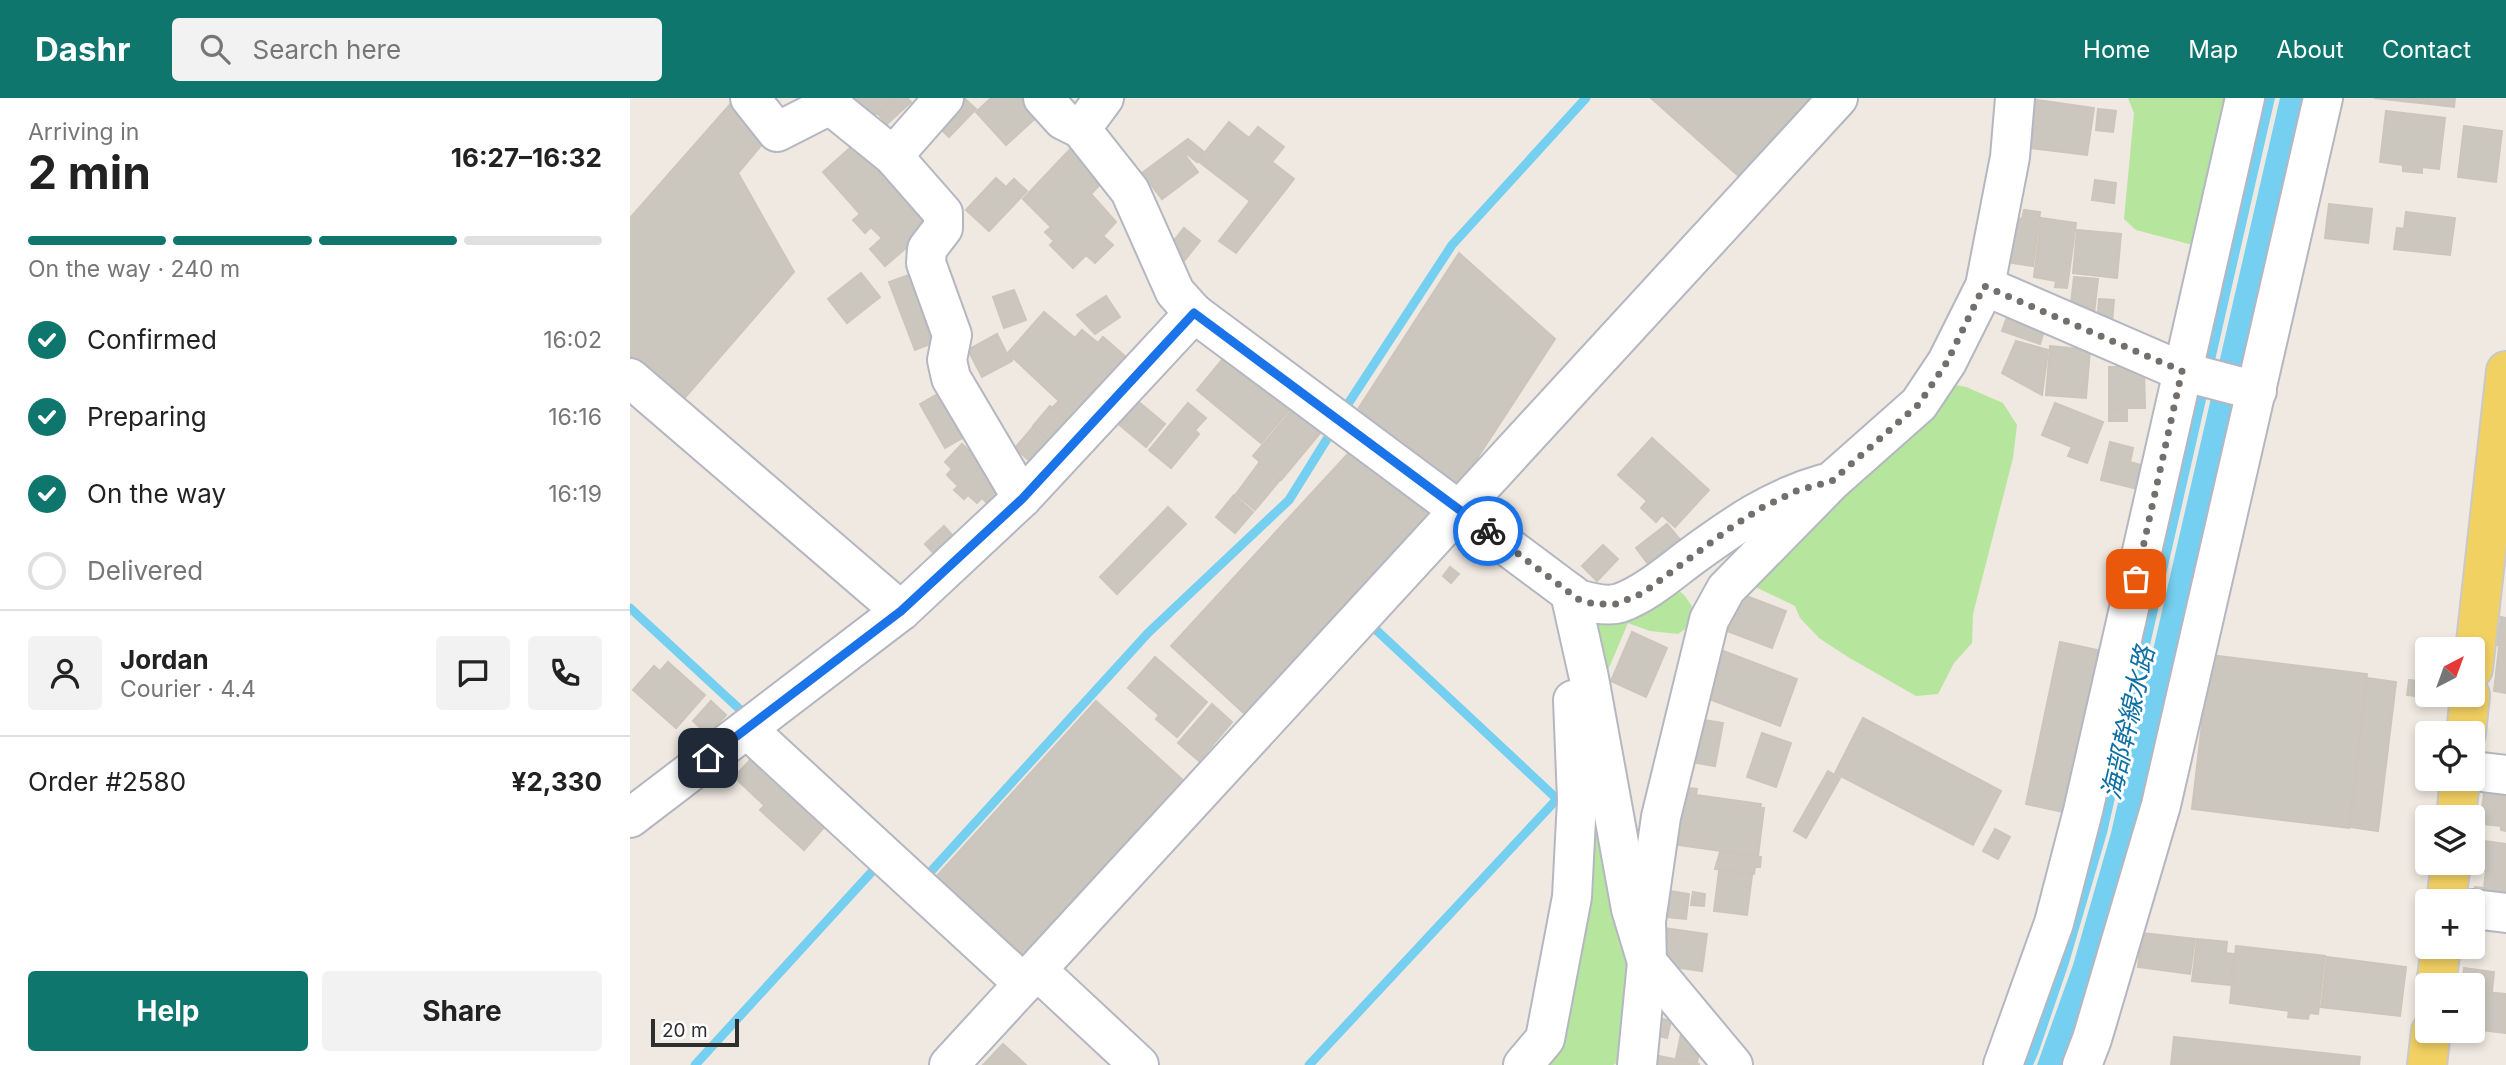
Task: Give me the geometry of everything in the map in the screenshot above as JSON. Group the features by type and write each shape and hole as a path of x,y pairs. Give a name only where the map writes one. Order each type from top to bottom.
{"main road":[{"path":"2477,637 2502,437 2506,371"},
{"path":"2427,1065 2430,1043"}],"street":[{"path":"750,98 777,132 831,105 892,156 943,213 943,228 927,250 926,263 953,335 947,360 951,378 1022,499"},
{"path":"892,156 944,98"},
{"path":"1043,98 1063,120 1081,129 1130,191 1175,292 1194,313 1578,599 1594,604 1617,604 1643,593 1763,507 1796,491 1832,481"},
{"path":"1081,129 1104,98"},
{"path":"950,1065 1838,98"},
{"path":"1637,1065 1647,962 1646,921 1661,817 1709,620 1726,589 1832,481 1919,404 1947,362 1984,286 2010,157 2015,98"},
{"path":"2003,1065 2054,923 2186,372 2245,98"},
{"path":"2082,1065 2161,805 2250,390 2323,98"},
{"path":"1984,286 2186,372 2250,390"},
{"path":"630,818 901,611 1022,499 1194,313"},
{"path":"630,378 901,611"},
{"path":"1570,593 1631,909 1647,962 1733,1065"},
{"path":"1523,1065 1545,1039 1572,897 1577,800 1570,593"},
{"path":"747,729 1030,977 1139,1065"},
{"path":"2485,772 2506,775"},
{"path":"2485,910 2506,913"}],"green space":[{"path":"2128,98 2236,98 2204,248 2136,230 2124,219 2134,113"},
{"path":"1945,383 1966,387 2003,403 2017,425 2013,458 1973,614 1972,643 1954,663 1938,694 1916,696 1819,638 1800,618 1795,606 1747,583"},
{"path":"1668,581 1685,596 1697,614 1691,625 1678,634 1650,631 1628,623 1608,670 1610,703 1588,620"},
{"path":"1584,776 1638,969 1618,1062 1613,1065 1534,1065"}],"water":[{"name":"海部幹線水路","path":"2256,98 2275,98 2107,833 2069,963 2038,1054 2033,1065 2014,1065"},
{"path":"2280,98 2307,98 2139,828 2066,1065 2037,1065 2073,965 2111,833"}],"building":[{"path":"851,98 894,98 871,119"},
{"path":"896,98 907,98 911,102 887,124 878,114"},
{"path":"956,98 964,98 976,109 949,137 933,122"},
{"path":"991,98 1032,98 1037,117 1006,145 976,112"},
{"path":"1651,98 1814,98 1742,179"},
{"path":"2374,98 2429,98 2428,104"},
{"path":"2430,98 2455,98 2454,107 2429,104"},
{"path":"2030,99 2094,108 2087,155 2023,147"},
{"path":"733,101 764,142 738,173 794,272 681,402 630,358 630,218"},
{"path":"2098,109 2116,111 2113,132 2096,130"},
{"path":"2386,111 2445,118 2439,169 2422,167 2422,173 2403,171 2403,165 2380,162"},
{"path":"1229,122 1249,138 1258,127 1284,147 1272,162 1294,179 1236,253 1219,241 1250,201 1198,161"},
{"path":"2464,126 2502,131 2496,182 2458,177"},
{"path":"860,139 934,224 885,266 870,249 882,238 871,227 865,233 853,220 860,214 823,172"},
{"path":"1188,139 1204,152 1197,162 1185,155 1198,172 1162,199 1142,173"},
{"path":"1075,144 1108,176 1091,194 1116,222 1103,236 1113,245 1095,263 1086,255 1073,268 1050,245 1054,241 1045,232 1051,227 1023,199"},
{"path":"996,178 1006,187 1014,179 1027,191 989,231 966,210"},
{"path":"2095,180 2116,183 2114,203 2092,200"},
{"path":"2329,204 2372,209 2368,243 2325,238"},
{"path":"2024,210 2040,212 2033,266 1999,261 2006,216 2022,219"},
{"path":"2406,212 2455,218 2450,255 2394,249 2397,228 2404,229"},
{"path":"2041,218 2076,223 2067,288 2055,287 2056,281 2034,277"},
{"path":"1184,228 1200,241 1184,261 1168,248"},
{"path":"2077,230 2121,234 2117,278 2073,273"},
{"path":"1459,253 1555,339 1457,489 1351,420"},
{"path":"923,270 948,337 915,350 889,282"},
{"path":"861,273 880,297 847,323 828,299"},
{"path":"2074,277 2098,279 2094,314 2070,312"},
{"path":"1014,290 1026,320 1004,328 993,297"},
{"path":"1106,296 1120,317 1095,334 1077,315"},
{"path":"2099,299 2114,300 2112,324 2097,323"},
{"path":"2010,309 2047,322 2040,344 2002,331"},
{"path":"1044,312 1075,338 1082,330 1098,343 1103,337 1134,364 1077,428 1053,407 1059,401 1011,356 1012,361 982,377 968,350 997,334 1007,354"},
{"path":"2016,341 2048,350 2042,395 2002,373"},
{"path":"2050,346 2090,350 2086,398 2046,395"},
{"path":"1227,354 1291,408 1261,443 1197,390"},
{"path":"2109,367 2144,367 2145,408 2109,408"},
{"path":"948,388 973,432 945,448 920,404"},
{"path":"1134,398 1165,424 1146,447 1115,421"},
{"path":"1188,403 1206,418 1195,430 1199,434 1171,468 1149,450"},
{"path":"2055,403 2103,422 2087,463 2068,456 2072,447 2042,435"},
{"path":"1050,406 1078,430 1060,450 1033,426"},
{"path":"1294,408 1322,431 1281,480 1253,456"},
{"path":"2109,409 2127,409 2127,421 2109,421"},
{"path":"1033,427 1059,450 1041,471 1015,448"},
{"path":"1652,438 1709,490 1675,527 1662,515 1656,522 1641,508 1647,501 1618,475"},
{"path":"2110,442 2133,448 2130,462 2151,468 2146,491 2101,480"},
{"path":"962,444 1006,485 988,504 982,498 977,503 968,495 964,499 954,490 958,486 947,475 952,469 945,462"},
{"path":"1354,447 1437,508 1247,716 1171,646"},
{"path":"1259,463 1280,480 1255,510 1236,494"},
{"path":"1234,495 1253,512 1235,533 1216,517"},
{"path":"1168,507 1186,524 1117,594 1100,577"},
{"path":"1667,524 1687,548 1655,573 1636,548"},
{"path":"944,526 960,544 941,561 925,544"},
{"path":"1603,545 1618,559 1597,581 1582,566"},
{"path":"1450,567 1459,574 1451,583 1443,576"},
{"path":"1741,594 1786,611 1772,648 1727,631"},
{"path":"2501,617 2506,618 2506,646 2497,645"},
{"path":"1632,632 1667,648 1646,697 1611,681"},
{"path":"2060,642 2102,651 2068,813 2026,804"},
{"path":"2499,647 2506,648 2506,693 2494,691"},
{"path":"1718,649 1797,679 1780,726 1701,696"},
{"path":"2210,655 2367,674 2349,828 2192,809"},
{"path":"1155,657 1207,702 1177,737 1156,719 1159,715 1128,688"},
{"path":"668,662 705,695 676,728 633,690 654,666 660,671"},
{"path":"2367,678 2396,682 2378,831 2350,827"},
{"path":"2409,680 2415,681 2415,696 2407,695"},
{"path":"711,701 726,715 708,735 693,721"},
{"path":"1096,701 1184,781 1025,957 936,877"},
{"path":"1212,704 1232,722 1199,761 1178,743"},
{"path":"1692,718 1723,723 1715,766 1685,761"},
{"path":"1863,718 2001,791 1973,845 1835,773"},
{"path":"1762,733 1791,743 1776,787 1747,777"},
{"path":"753,757 782,783 763,804 734,777"},
{"path":"1828,771 1840,778 1806,838 1794,831"},
{"path":"2506,780 2506,831 2501,830 2501,826 2485,824 2485,805 2482,805 2485,786"},
{"path":"783,785 826,825 804,850 760,810"},
{"path":"1678,787 1697,789 1696,795 1761,804 1760,808 1764,808 1758,856 1671,844"},
{"path":"1995,829 2010,837 1998,859 1983,851"},
{"path":"2485,841 2506,844 2506,906 2485,903 2485,889 2475,889 2484,888"},
{"path":"1720,852 1761,857 1760,867 1755,867 1754,874 1715,869"},
{"path":"1719,871 1752,875 1747,915 1714,911"},
{"path":"1670,891 1689,894 1686,919 1667,917"},
{"path":"1693,892 1705,894 1704,906 1691,905"},
{"path":"1664,928 1707,934 1702,971 1659,965"},
{"path":"2142,933 2195,939 2190,974 2138,967"},
{"path":"2197,939 2227,942 2226,953 2234,954 2230,985 2192,981"},
{"path":"2236,946 2325,956 2318,1014 2309,1013 2308,1019 2288,1017 2289,1011 2230,1003"},
{"path":"2327,957 2406,967 2400,1016 2321,1007"},
{"path":"2464,968 2494,972 2492,991 2485,990 2485,973 2463,973"},
{"path":"2485,992 2506,994 2506,1033 2485,1030"},
{"path":"1654,1017 1671,1021 1667,1038 1659,1036"},
{"path":"1681,1034 1702,1038 1697,1062 1676,1058"},
{"path":"2174,1037 2360,1057 2359,1065 2171,1065"},
{"path":"1003,1044 1026,1065 983,1065"},
{"path":"1654,1055 1699,1064 1699,1065 1652,1065"}],"waterway":[{"path":"1344,410 1452,245 1586,98"},
{"path":"923,880 1148,633 1289,500 1327,439"},
{"path":"630,608 746,715"},
{"path":"1309,1065 1557,799 1373,627 1378,621"},
{"path":"695,1065 878,865"}],"way so far":[{"path":"1488,531 1578,599 1594,604 1617,604 1643,593 1763,507 1796,491 1832,481 1919,404 1947,362 1984,286 2182,371 2136,579"}],"route":[{"path":"708,758 901,611 1022,499 1194,313 1488,531"}]}
